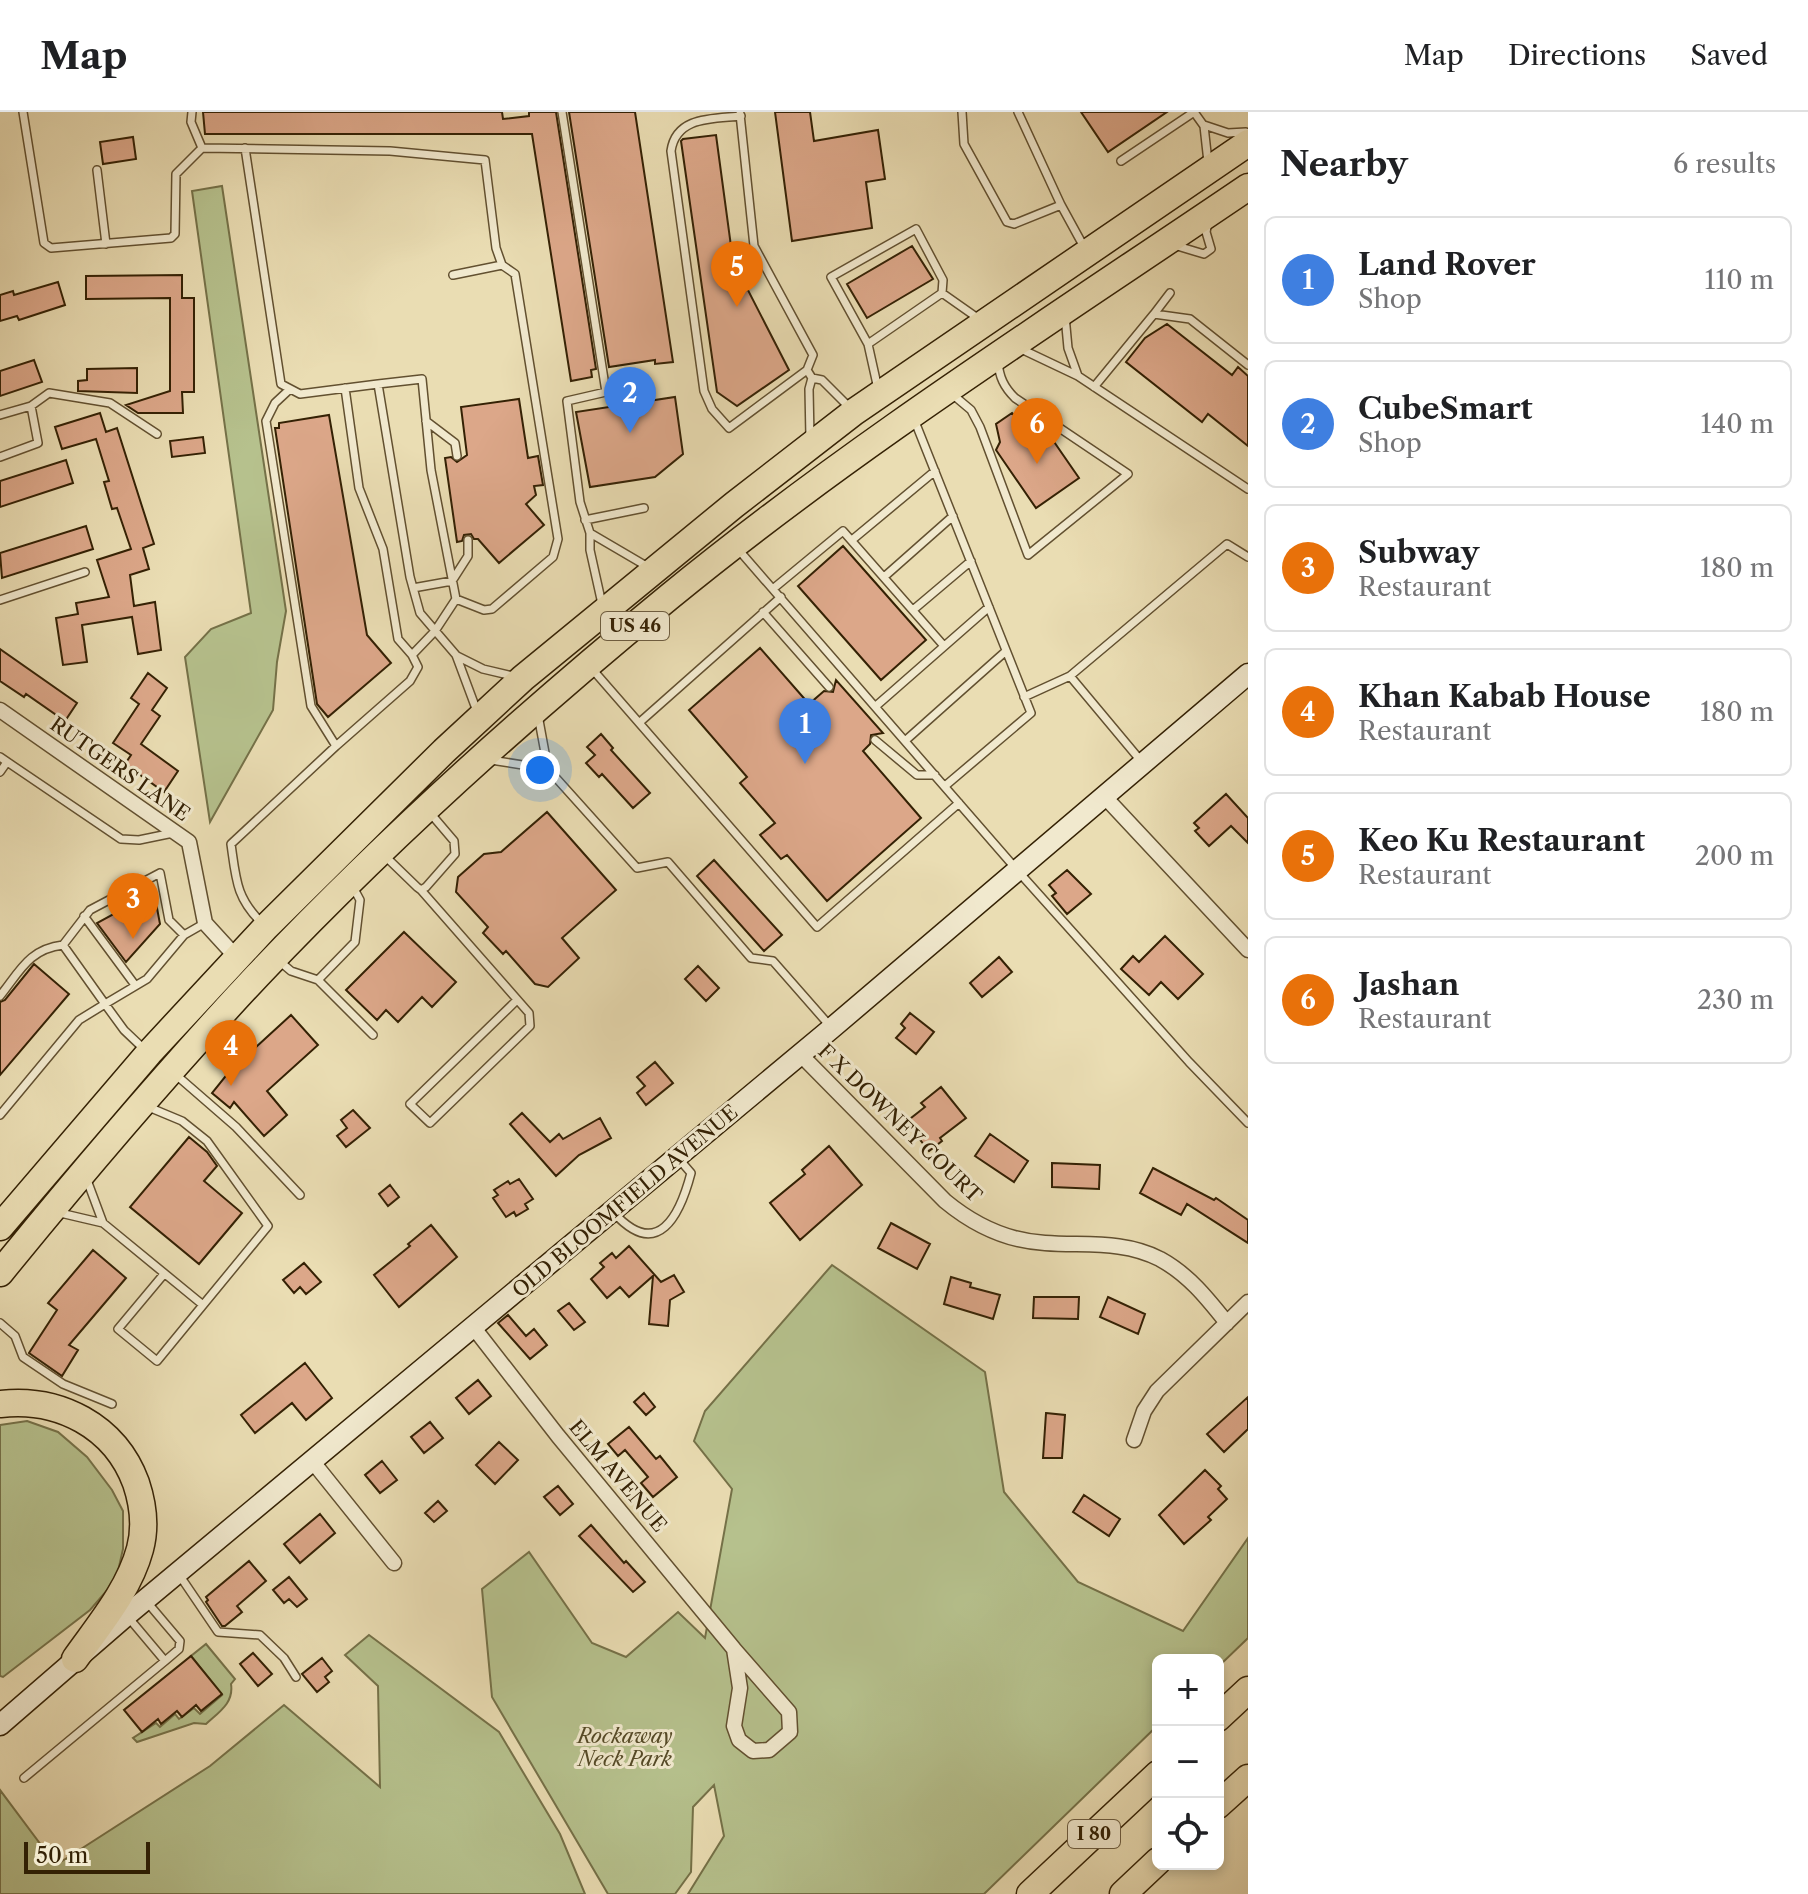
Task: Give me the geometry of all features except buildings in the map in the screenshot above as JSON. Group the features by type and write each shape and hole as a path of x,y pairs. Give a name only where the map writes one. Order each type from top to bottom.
{"highway":[{"name":"US 46","path":"0,1227 149,1053 266,927 479,717 523,678 809,445 1248,143"},
{"name":"US 46","path":"0,1273 141,1103 275,957 350,881 537,710 735,546 848,460 1248,187"},
{"path":"0,1404 58,1395 117,1447 141,1498 144,1522 141,1546 133,1569 110,1610 75,1659"},
{"path":"1224,1712 1248,1690"},
{"path":"1224,1800 1248,1778"},
{"name":"I 80","path":"1030,1894 1152,1780"},
{"path":"1123,1894 1152,1867"}],"street":[{"name":"OLD BLOOMFIELD AVENUE","path":"5,1714 474,1328 1248,674"},
{"name":"RUTGERS LANE","path":"0,710 189,842 205,923"},
{"path":"1104,796 1248,950"},
{"path":"205,923 237,958"},
{"name":"F X DOWNEY COURT","path":"800,1054 962,1215 998,1234 1025,1241 1091,1243 1142,1251 1182,1273 1199,1288 1227,1323"},
{"path":"1134,1440 1144,1411 1157,1391 1248,1302"},
{"name":"ELM AVENUE","path":"474,1328 558,1436 789,1712 790,1732 769,1750 753,1751 739,1740 734,1726 740,1688 734,1649"},
{"path":"313,1462 394,1563"}],"lane":[{"path":"23,112 44,243 51,248 171,238 175,234 176,174 202,148 390,151 485,160 496,248 502,265 515,274 558,539 553,557 492,609 484,610 456,599"},
{"path":"192,112 191,122 202,148"},
{"path":"562,112 606,392 567,401 580,502 590,533 590,550 603,610"},
{"path":"962,112 964,144 1007,222 1014,224 1061,205"},
{"path":"1018,112 1087,253"},
{"path":"1121,161 1194,112 1204,125 1209,170"},
{"path":"740,114 754,246 813,355 807,370 729,428 712,409 704,391 671,151 677,134 691,122 740,114"},
{"path":"1204,125 1228,133 1248,132"},
{"path":"245,148 281,384 300,394 422,379 431,470 456,599 435,631 412,655"},
{"path":"97,170 106,244"},
{"path":"879,394 868,344 831,277 916,229 943,280 942,293"},
{"path":"453,275 502,265"},
{"path":"942,293 984,322"},
{"path":"868,344 942,293"},
{"path":"1094,387 1170,293"},
{"path":"1065,311 1068,348 1078,376"},
{"path":"1154,314 1190,319 1248,365"},
{"path":"948,390 971,410 980,427 1028,555 1128,474 1007,390 999,376 1006,351 1078,376 1248,489"},
{"path":"807,370 812,378 822,380 854,412"},
{"path":"809,445 809,389 812,378"},
{"path":"378,384 420,613 456,655 479,717"},
{"path":"266,927 248,909 238,892 231,844 410,681 418,667 398,639 383,549 359,488 345,388"},
{"path":"290,389 275,403 266,421 311,706 336,746"},
{"path":"0,415 31,406 49,393 72,395 110,403 157,434"},
{"path":"0,457 38,443 31,406"},
{"path":"912,415 1031,713 945,786"},
{"path":"426,421 455,443 457,456"},
{"path":"852,540 935,471"},
{"path":"585,520 644,508"},
{"path":"884,577 953,516"},
{"path":"774,588 843,531 944,646"},
{"path":"590,533 654,570"},
{"path":"413,588 452,581 468,556 468,540"},
{"path":"1024,697 1070,676 1227,544 1248,557"},
{"path":"735,546 1017,870 1189,1062 1248,1123"},
{"path":"913,610 971,561"},
{"path":"0,600 85,572"},
{"path":"640,722 781,597"},
{"path":"876,706 989,607"},
{"path":"763,612 829,687"},
{"path":"906,740 1006,651"},
{"path":"456,655 483,669 523,678"},
{"path":"589,665 817,927 959,803"},
{"path":"1070,676 1143,763"},
{"path":"537,710 548,769 637,868 668,862 751,958 773,961 832,1028"},
{"path":"875,740 917,775 935,775"},
{"path":"483,758 548,769"},
{"path":"0,772 4,759 121,839 139,840 175,833"},
{"path":"421,890 455,854 454,841 427,809"},
{"path":"381,852 421,890 529,1013 530,1026 430,1123 410,1104 517,1000"},
{"path":"0,996 36,953 45,947 63,945 90,910 160,873 169,920 184,935"},
{"path":"318,980 355,942 360,900 350,881"},
{"path":"84,916 135,985"},
{"path":"0,1115 79,1020 147,979 184,935 205,923"},
{"path":"63,945 124,1030 149,1053"},
{"path":"275,957 291,971 318,980 373,1035"},
{"path":"171,1070 236,1127 300,1195"},
{"path":"141,1103 182,1121 207,1141 268,1226 157,1361 118,1329 164,1274"},
{"path":"613,1211 629,1229 638,1232 657,1231 665,1227 680,1210 691,1173 678,1157"},
{"path":"83,1171 103,1223"},
{"path":"51,1211 103,1223 203,1305"},
{"path":"0,1323 15,1336 23,1357 58,1395 112,1404"},
{"path":"178,1574 218,1632 260,1635 284,1658 296,1677"},
{"path":"24,1778 179,1649 180,1641 146,1601"},
{"path":"127,1615 165,1661"}],"green space":[{"path":"222,186 286,611 273,710 210,822 185,657 211,629 251,613 192,191"},
{"name":"Rockaway Neck Park","path":"832,1265 985,1372 1004,1492 1078,1582 1183,1631 1248,1538 1248,1638 1224,1661 1224,1654 1152,1654 1152,1731 984,1894 688,1894 724,1836 714,1785 693,1807 691,1872 675,1894 608,1894 492,1697 482,1589 529,1552 592,1643 626,1657 678,1612 705,1638 732,1489 694,1441 705,1411"},
{"path":"27,1421 58,1432 87,1457 112,1490 123,1511 123,1549 116,1580 90,1610 3,1677 0,1676 0,1425"},
{"path":"369,1635 499,1732 560,1834 585,1894 0,1894 0,1790 56,1865 210,1766 284,1705 380,1787 378,1686 345,1655"},
{"path":"206,1644 235,1679 224,1707 206,1724 194,1723 137,1742 133,1738 156,1723 160,1727 175,1714 179,1719 194,1708 200,1714 222,1695 191,1656"}],"place":[{"name":"Keo Ku Restaurant","path":"737,307"},
{"name":"CubeSmart","path":"630,433"},
{"name":"Jashan","path":"1037,464"},
{"name":"Land Rover","path":"805,764"},
{"name":"Subway","path":"133,939"},
{"name":"Khan Kabab House","path":"231,1086"}]}
